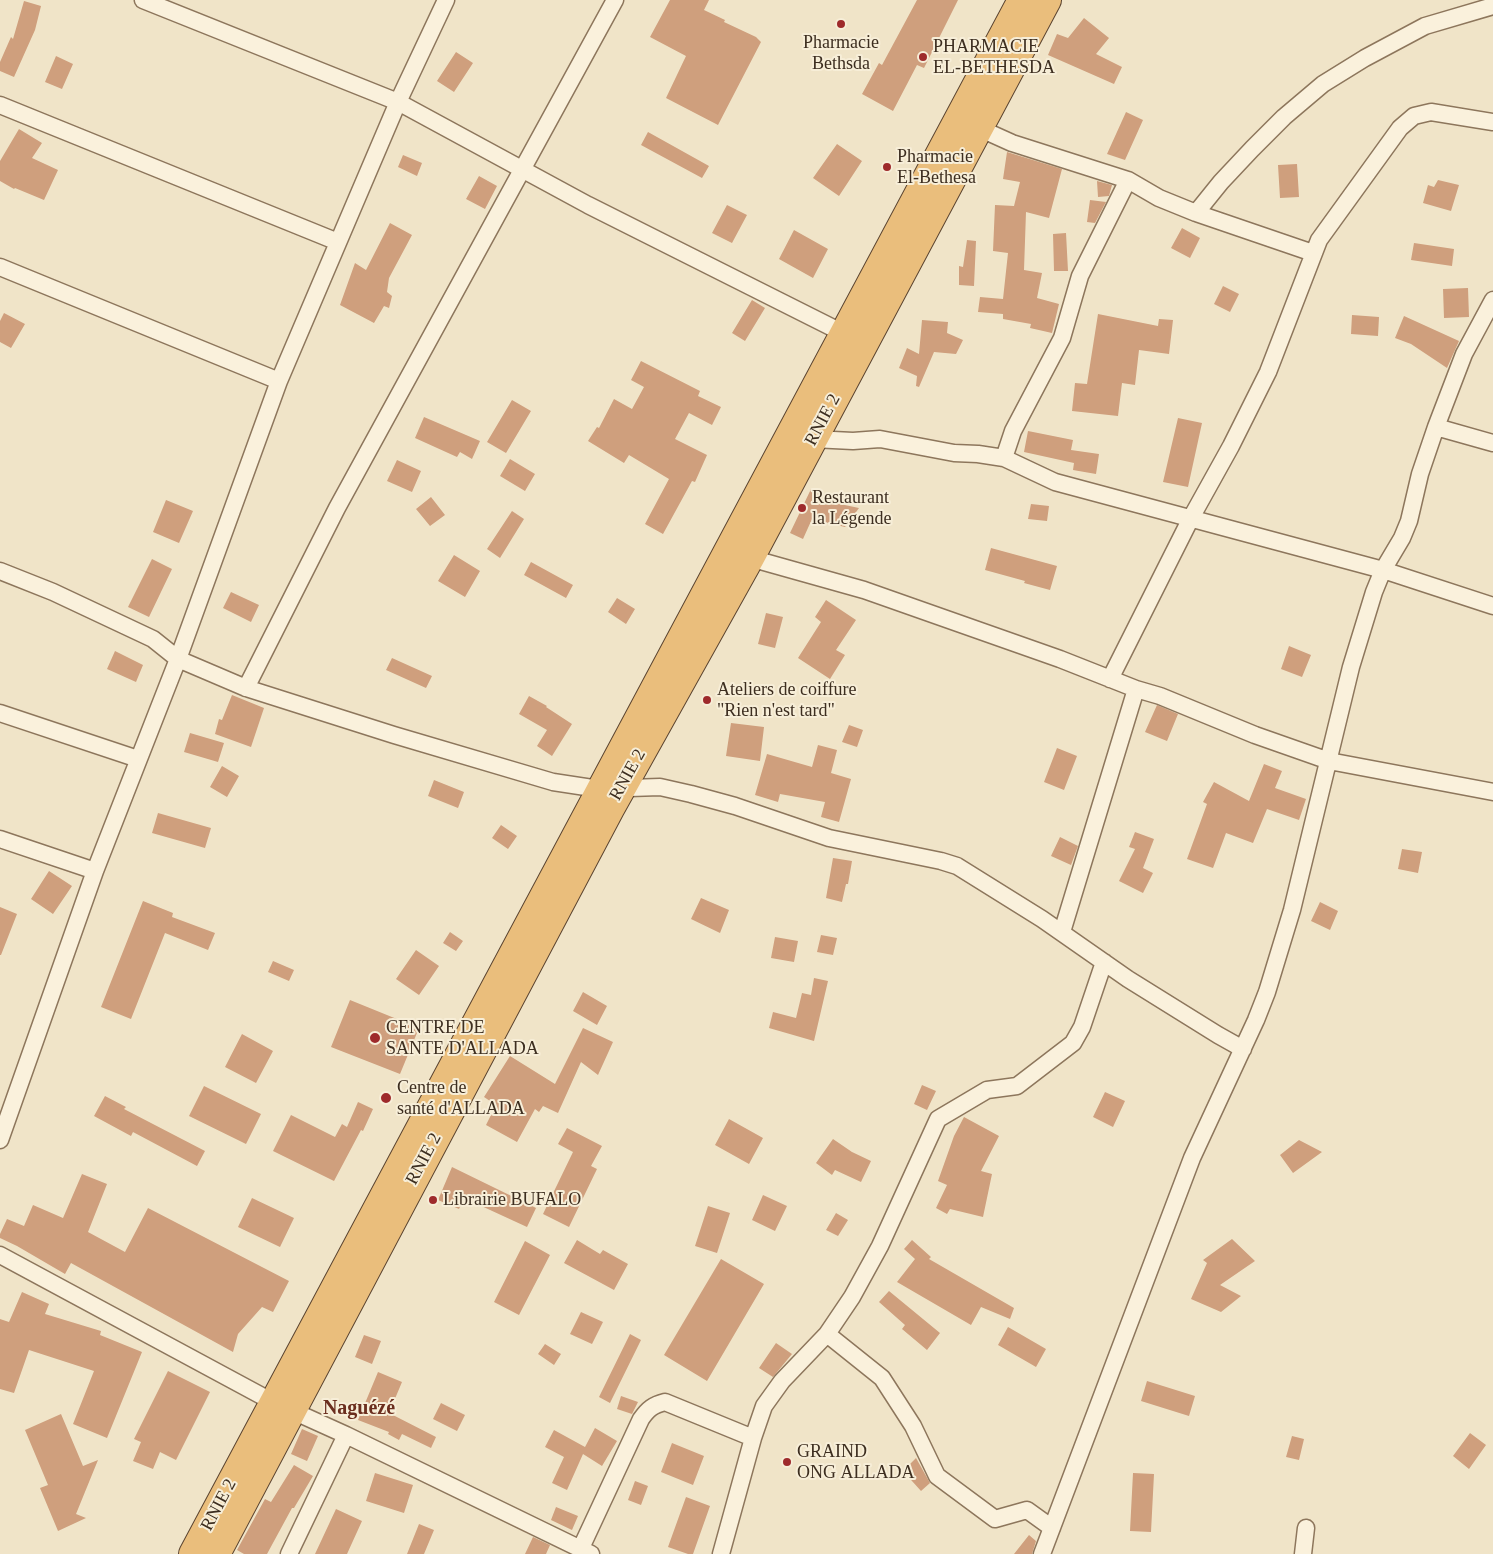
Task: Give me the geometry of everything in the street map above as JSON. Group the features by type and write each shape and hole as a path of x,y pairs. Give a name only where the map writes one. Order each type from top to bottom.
{"highway":[{"name":"RNIE 2","path":"610,789 750,558 813,439 969,123 1022,0"},
{"name":"RNIE 2","path":"193,1554 283,1406 610,789 845,334 969,123 1047,0"},
{"name":"RNIE 2","path":"216,1554 283,1406"}],"street":[{"path":"143,0 398,102 588,205 845,334"},
{"path":"0,1140 95,871 178,659 278,381 398,102 446,0"},
{"path":"246,688 337,508 521,168 615,0"},
{"path":"1196,213 1221,182 1252,149 1284,117 1322,84 1365,58 1425,26 1493,6"},
{"path":"0,105 338,242"},
{"path":"1110,679 1191,518 1231,446 1268,372 1313,253 1319,240 1344,203 1400,128 1414,116 1430,112 1493,122"},
{"path":"969,123 1012,144 1128,180 1159,198 1196,213 1313,253"},
{"path":"1004,458 1013,431 1062,338 1080,276 1128,180"},
{"path":"0,267 278,381"},
{"path":"1042,1554 1192,1158 1243,1049 1267,992 1292,910 1351,667 1374,592 1383,570 1402,538 1409,521 1420,474 1464,354 1493,300"},
{"path":"1436,428 1493,443"},
{"path":"813,439 853,441 880,439 954,453 1004,458 1056,482 1383,570 1493,606"},
{"path":"750,558 864,590 1060,659 1136,689 1160,696 1254,735 1328,761 1493,792"},
{"path":"0,571 53,592 153,639 178,659 246,688 394,735 553,782 610,789 660,787 691,794 829,838 957,866 1062,932 1104,962 1182,1012 1243,1049"},
{"path":"1062,932 1136,689"},
{"path":"0,713 138,759"},
{"path":"0,839 95,871"},
{"path":"721,1554 753,1438 764,1406 782,1381 813,1351 827,1334 852,1297 880,1246 938,1120 987,1090 1017,1086 1073,1043 1082,1027 1104,962"},
{"path":"0,1255 283,1406 586,1552 641,1419 654,1404 665,1402 753,1438"},
{"path":"827,1334 882,1378 913,1426 936,1476 995,1519 1027,1510 1052,1528"},
{"path":"289,1554 346,1435"},
{"path":"1303,1554 1306,1528"}],"building":[{"path":"670,0 709,0 704,10 756,37 761,42 718,125 666,98 686,56 650,37"},
{"path":"917,0 958,0 924,68 917,65 893,111 862,94 879,63 882,65"},
{"path":"24,1 41,6 35,30 14,77 0,71 0,62 11,37 13,39"},
{"path":"1084,18 1109,38 1096,54 1122,67 1114,84 1048,55 1057,34 1068,38"},
{"path":"456,52 473,63 454,92 437,81"},
{"path":"56,56 73,64 62,89 45,82"},
{"path":"1126,112 1143,120 1125,160 1107,154"},
{"path":"19,129 42,143 32,158 58,170 44,200 14,189 0,181 0,161"},
{"path":"648,132 709,166 702,178 641,145"},
{"path":"837,144 862,161 839,196 813,178"},
{"path":"1007,152 1062,169 1049,218 1026,212 1024,270 1042,273 1037,298 1059,304 1052,333 1030,328 1031,324 1003,319 1003,314 978,312 980,297 1003,299 1008,253 993,251 995,205 1014,206 1020,182 1003,179"},
{"path":"403,155 422,163 417,176 398,167"},
{"path":"1297,164 1299,197 1280,198 1278,165"},
{"path":"479,176 497,186 485,209 466,199"},
{"path":"1438,180 1459,185 1451,211 1423,203 1428,185 1434,187"},
{"path":"1097,181 1112,185 1109,196 1098,197"},
{"path":"1090,200 1106,202 1095,223 1087,222"},
{"path":"727,205 747,215 732,243 712,233"},
{"path":"390,223 412,235 389,278 387,292 392,296 389,308 384,306 374,323 340,305 355,263 366,270"},
{"path":"1182,228 1200,238 1190,258 1171,248"},
{"path":"794,230 828,249 813,278 779,259"},
{"path":"1066,233 1068,271 1054,271 1053,234"},
{"path":"967,240 976,241 974,286 959,285 959,266 963,267"},
{"path":"1414,243 1454,249 1452,266 1411,260"},
{"path":"1223,286 1239,294 1230,312 1214,304"},
{"path":"1468,288 1469,317 1444,318 1443,289"},
{"path":"752,300 765,308 745,341 732,333"},
{"path":"4,313 25,324 11,348 0,342 0,321"},
{"path":"1098,314 1158,326 1159,319 1173,320 1169,354 1139,350 1135,385 1122,383 1118,416 1072,411 1075,383 1087,384"},
{"path":"1352,315 1379,317 1378,336 1351,334"},
{"path":"1404,316 1459,341 1447,368 1411,344 1395,338"},
{"path":"922,320 948,322 947,333 963,340 956,354 934,352 919,387 916,386 917,376 899,368 907,348 919,354"},
{"path":"641,361 700,391 698,396 721,407 712,425 689,413 675,439 707,455 695,482 692,481 663,534 645,524 669,479 629,455 624,463 588,441 597,427 599,428 614,399 632,409 644,387 631,380"},
{"path":"512,400 531,411 506,453 487,442"},
{"path":"424,417 480,441 472,459 460,452 457,457 415,438"},
{"path":"1178,418 1202,423 1188,487 1163,482"},
{"path":"1028,431 1073,440 1071,450 1099,454 1096,474 1073,470 1074,463 1024,452"},
{"path":"510,459 535,474 525,491 500,476"},
{"path":"397,460 421,471 412,492 387,481"},
{"path":"811,489 824,495 821,500 859,508 845,527 812,519 803,539 790,533"},
{"path":"431,497 445,515 430,526 416,509"},
{"path":"166,500 193,511 179,543 153,532"},
{"path":"1031,504 1049,506 1047,521 1028,519"},
{"path":"512,511 524,519 500,558 487,549"},
{"path":"991,548 1057,566 1050,590 985,570"},
{"path":"454,555 480,571 465,597 438,581"},
{"path":"152,559 172,569 149,617 128,607"},
{"path":"531,562 573,585 566,598 524,575"},
{"path":"231,592 259,605 251,622 223,608"},
{"path":"617,598 635,609 626,624 608,612"},
{"path":"826,600 856,620 836,650 845,655 830,679 798,658 821,622 815,617"},
{"path":"766,613 783,617 775,648 758,644"},
{"path":"1289,646 1311,655 1302,677 1281,669"},
{"path":"115,651 143,665 136,682 107,669"},
{"path":"392,658 432,676 426,688 386,670"},
{"path":"232,695 264,708 251,747 215,734 219,719 222,720"},
{"path":"529,696 572,724 552,756 537,746 547,730 519,714"},
{"path":"1157,705 1178,714 1167,741 1145,732"},
{"path":"731,723 764,727 760,761 726,756"},
{"path":"849,725 863,730 857,747 842,742"},
{"path":"190,733 224,743 218,762 184,752"},
{"path":"818,745 837,750 831,773 851,779 839,822 821,817 825,802 780,794 778,802 755,795 767,754 812,767"},
{"path":"1057,748 1077,756 1064,790 1044,782"},
{"path":"1264,764 1282,771 1275,788 1306,799 1299,820 1267,809 1253,843 1226,833 1213,868 1187,859 1207,804 1203,802 1214,782 1249,801"},
{"path":"222,766 239,776 227,797 210,787"},
{"path":"434,780 464,792 458,808 428,796"},
{"path":"158,813 211,828 205,848 152,833"},
{"path":"501,825 517,836 508,849 492,838"},
{"path":"1135,832 1154,839 1143,868 1153,873 1143,893 1119,881 1135,849 1129,847"},
{"path":"1060,837 1078,846 1071,865 1051,856"},
{"path":"1402,849 1422,852 1418,873 1398,869"},
{"path":"833,858 852,861 848,884 846,884 842,902 826,898"},
{"path":"49,871 72,886 53,914 31,899"},
{"path":"701,898 729,910 720,933 691,919"},
{"path":"143,901 173,913 172,917 215,933 208,950 165,933 131,1019 101,1007"},
{"path":"1320,902 1338,911 1330,930 1311,921"},
{"path":"0,907 17,914 1,955 0,955"},
{"path":"450,932 463,941 456,951 443,943"},
{"path":"821,935 837,938 833,955 817,952"},
{"path":"775,937 798,941 794,962 771,958"},
{"path":"416,950 439,966 419,995 396,979"},
{"path":"273,961 294,970 289,981 268,972"},
{"path":"814,978 828,981 814,1041 769,1028 773,1012 796,1018 802,993 811,995"},
{"path":"583,992 607,1006 597,1025 573,1011"},
{"name":"CENTRE DE SANTE D'ALLADA","path":"350,1000 419,1028 400,1074 331,1047"},
{"path":"583,1028 613,1042 598,1075 581,1062 558,1113 543,1106 539,1112 535,1109 517,1142 486,1125 496,1105 484,1097 510,1056 555,1084"},
{"path":"242,1034 273,1051 256,1083 225,1067"},
{"path":"922,1085 936,1091 927,1110 914,1104"},
{"path":"204,1086 261,1114 246,1144 189,1116"},
{"path":"1105,1092 1125,1101 1113,1127 1093,1117"},
{"path":"105,1096 126,1107 124,1109 205,1151 197,1166 133,1132 131,1136 94,1116"},
{"path":"358,1102 373,1109 363,1131 361,1130 334,1181 273,1151 291,1115 335,1137 342,1124 347,1127"},
{"path":"964,1117 999,1136 981,1171 992,1174 983,1217 950,1209 947,1214 936,1208 947,1185 938,1181 954,1136"},
{"path":"729,1119 763,1138 749,1164 715,1145"},
{"path":"567,1128 602,1146 591,1166 597,1169 569,1227 543,1214 573,1152 558,1144"},
{"path":"833,1139 852,1152 871,1161 861,1182 835,1170 832,1175 816,1163"},
{"path":"1299,1140 1322,1152 1293,1173 1280,1155"},
{"path":"452,1167 536,1208 527,1227 464,1198 459,1209 438,1200"},
{"path":"82,1174 107,1184 88,1232 125,1252 148,1208 289,1281 273,1312 262,1307 238,1334 233,1352 71,1263 65,1274 0,1238 7,1219 24,1226 33,1205 63,1218"},
{"path":"763,1195 787,1206 775,1231 752,1220"},
{"path":"252,1198 294,1218 280,1247 238,1227"},
{"path":"708,1206 730,1213 717,1253 695,1246"},
{"path":"836,1213 848,1220 838,1236 826,1230"},
{"path":"1232,1239 1255,1261 1220,1285 1241,1296 1221,1312 1191,1299 1207,1263 1203,1260"},
{"path":"577,1240 600,1254 603,1250 628,1264 614,1290 564,1263"},
{"path":"912,1240 931,1257 929,1259 1014,1308 1010,1319 981,1307 971,1325 897,1282 915,1259 904,1249"},
{"path":"525,1241 550,1255 519,1315 494,1302"},
{"path":"721,1259 764,1284 707,1381 664,1355"},
{"path":"889,1291 940,1333 927,1350 902,1329 905,1325 879,1302"},
{"path":"22,1292 49,1304 45,1314 101,1331 100,1335 142,1352 107,1438 73,1424 94,1371 29,1350 14,1393 0,1389 0,1319 9,1322"},
{"path":"581,1312 603,1322 592,1344 570,1334"},
{"path":"1008,1327 1046,1349 1036,1367 998,1345"},
{"path":"630,1334 641,1340 610,1403 599,1397"},
{"path":"364,1335 381,1341 372,1364 355,1357"},
{"path":"776,1343 792,1354 773,1377 759,1368"},
{"path":"545,1344 561,1354 554,1365 538,1354"},
{"path":"168,1371 210,1392 176,1460 160,1452 153,1469 133,1461 141,1442 134,1439"},
{"path":"378,1372 402,1382 389,1413 436,1437 431,1448 402,1434 399,1440 388,1434 389,1432 358,1420"},
{"path":"1147,1381 1195,1396 1189,1416 1141,1401"},
{"path":"621,1396 638,1402 632,1414 617,1409"},
{"path":"441,1403 465,1415 457,1431 433,1419"},
{"path":"61,1414 83,1466 98,1460 76,1514 86,1518 58,1531 40,1488 48,1485 25,1430"},
{"path":"595,1428 617,1441 602,1466 583,1454 567,1490 552,1483 564,1457 545,1447 554,1430 585,1447"},
{"path":"302,1429 318,1436 307,1461 291,1454"},
{"path":"1470,1433 1486,1445 1469,1469 1453,1456"},
{"path":"1292,1436 1304,1439 1299,1460 1286,1457"},
{"path":"672,1443 704,1456 693,1485 661,1472"},
{"path":"916,1458 930,1483 921,1491 903,1471"},
{"path":"294,1465 313,1476 294,1508 292,1508 267,1554 244,1554 237,1550 265,1499 271,1502"},
{"path":"375,1473 413,1485 404,1513 366,1501"},
{"path":"1133,1473 1154,1474 1151,1532 1130,1531"},
{"path":"635,1481 648,1486 641,1505 628,1500"},
{"path":"686,1497 710,1506 693,1554 668,1547"},
{"path":"556,1507 578,1516 572,1530 551,1520"},
{"path":"336,1509 362,1521 347,1554 315,1554"},
{"path":"419,1524 434,1530 424,1554 407,1554"},
{"path":"1029,1535 1036,1541 1032,1554 1014,1554"},
{"path":"533,1537 550,1545 546,1554 525,1554"}],"place":[{"name":"Pharmacie Bethsda","path":"841,24"},
{"name":"PHARMACIE EL-BETHESDA","path":"923,57"},
{"name":"Pharmacie El-Bethesa","path":"887,167"},
{"name":"Restaurant la Légende","path":"802,508"},
{"name":"Ateliers de coiffure \"Rien n'est tard\"","path":"707,700"},
{"name":"CENTRE DE SANTE D'ALLADA","path":"375,1038"},
{"name":"Centre de santé d'ALLADA","path":"386,1098"},
{"name":"Librairie BUFALO","path":"433,1200"},
{"name":"GRAIND ONG ALLADA","path":"787,1462"}],"district":[{"name":"Naguézé","path":"359,1409"}]}
